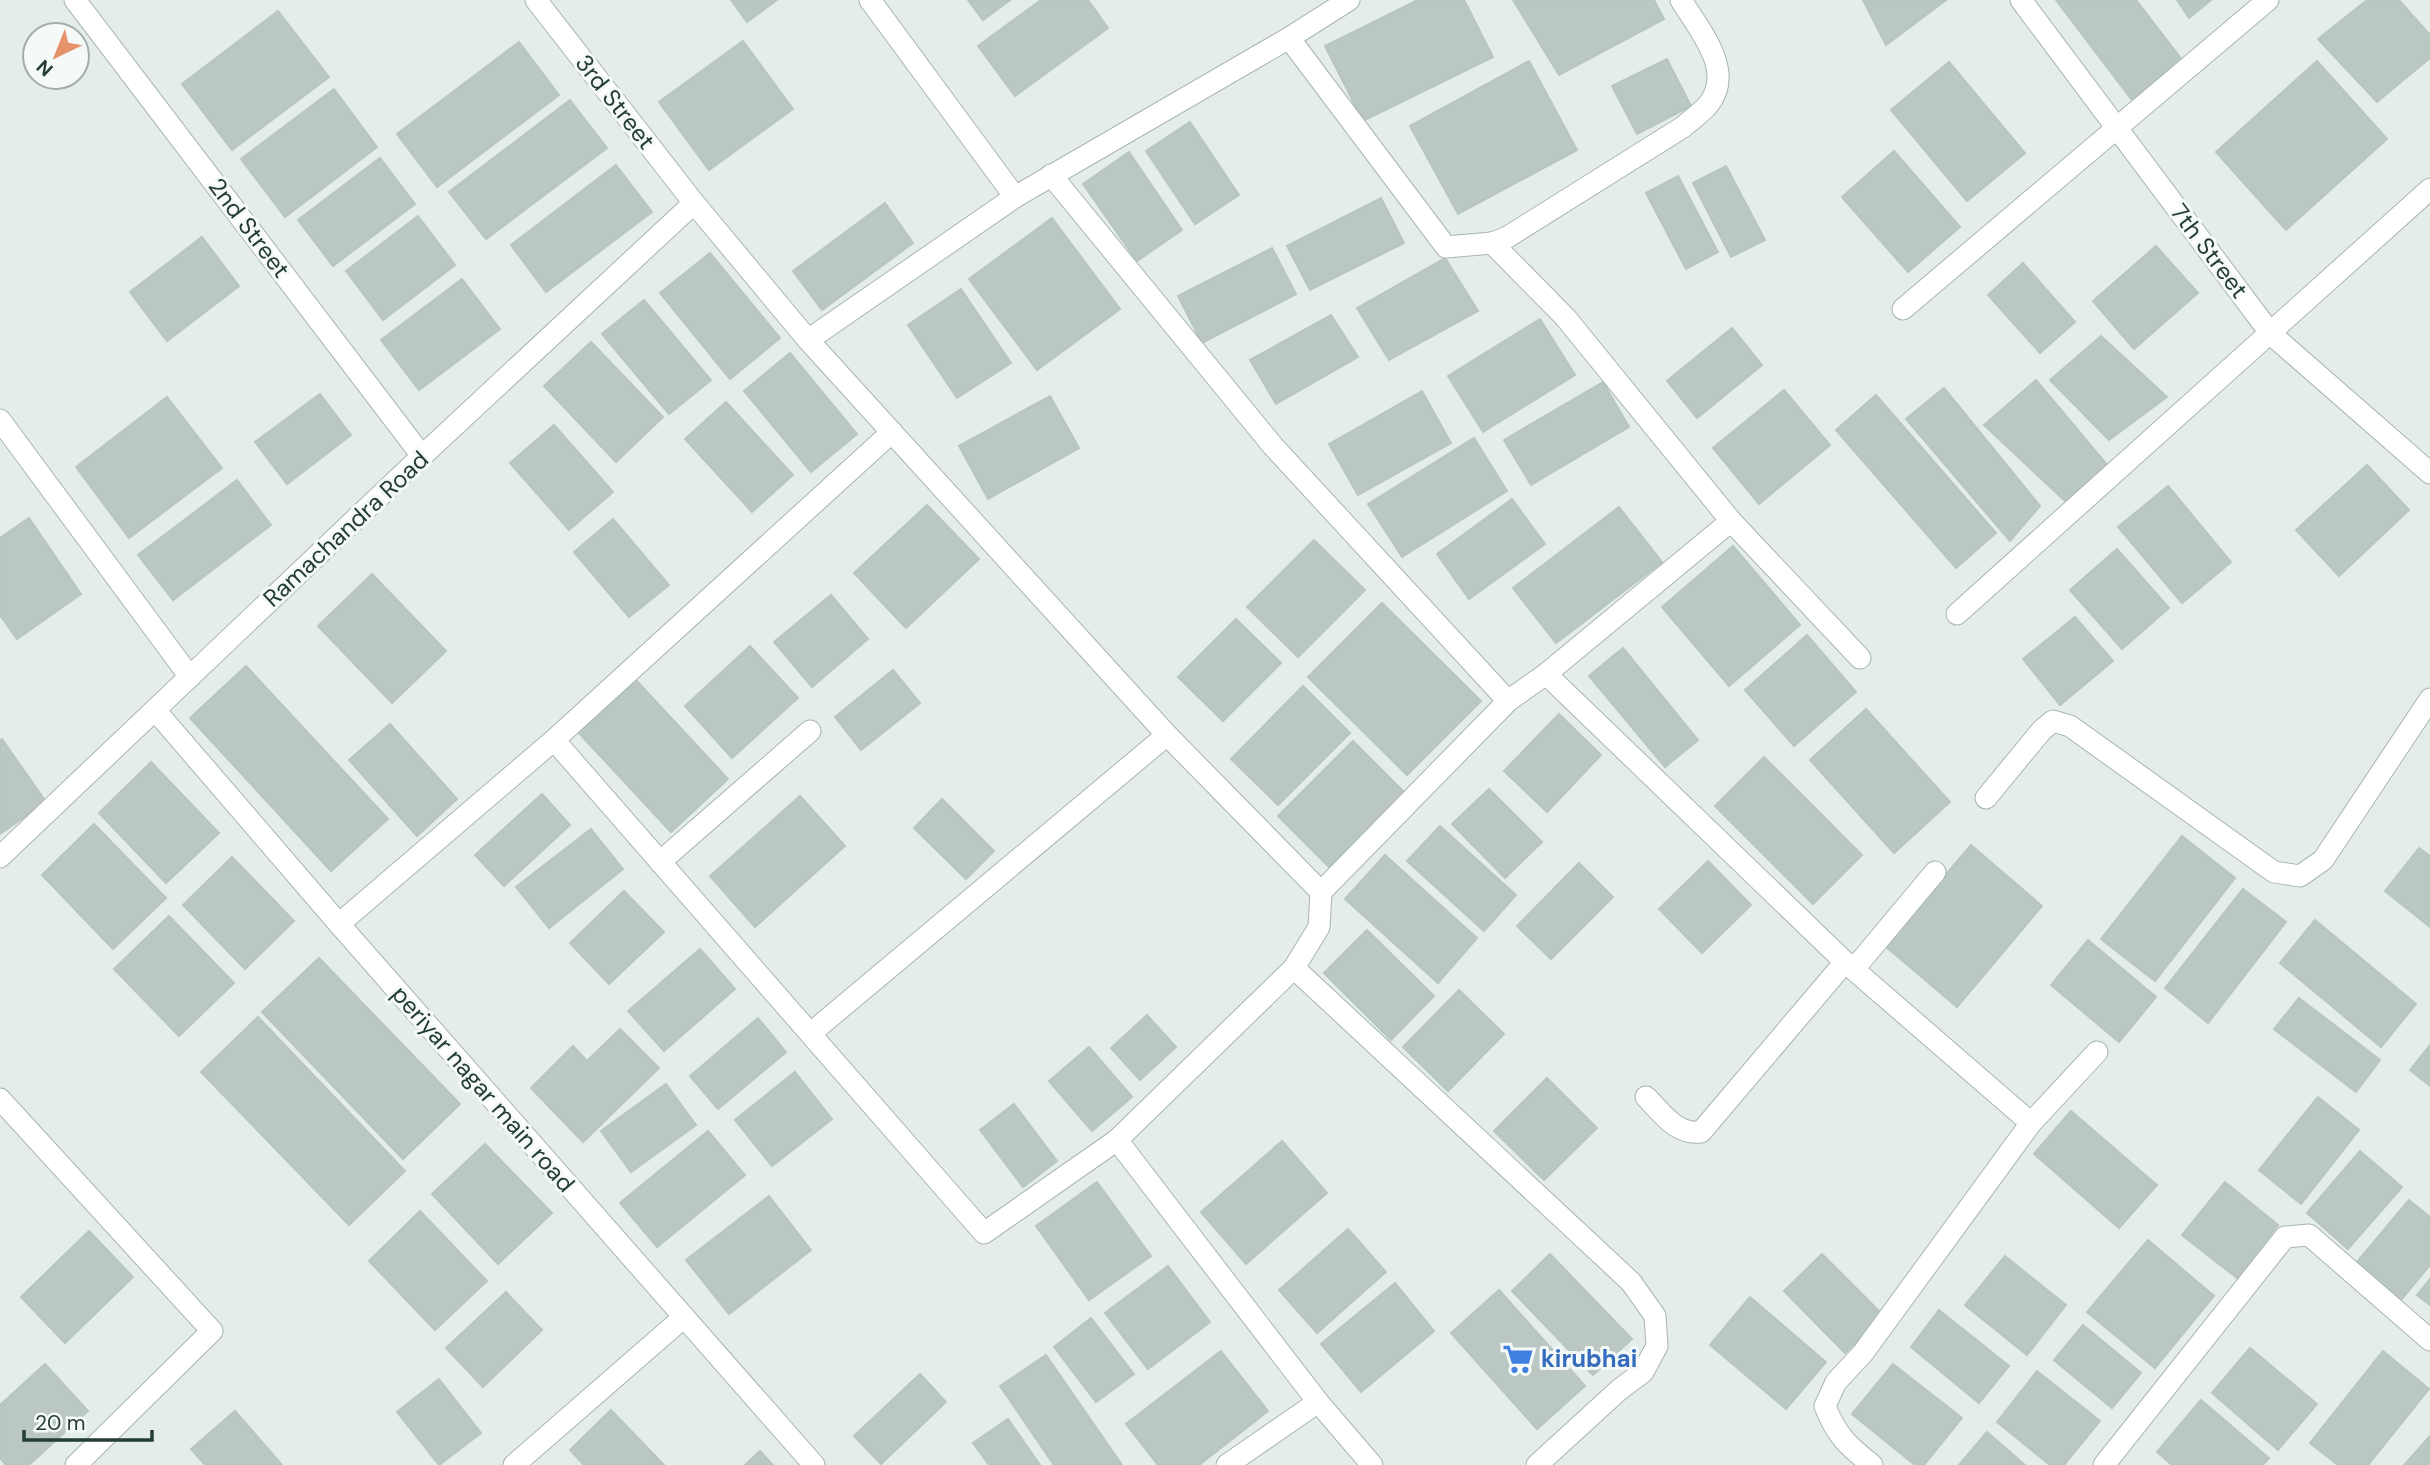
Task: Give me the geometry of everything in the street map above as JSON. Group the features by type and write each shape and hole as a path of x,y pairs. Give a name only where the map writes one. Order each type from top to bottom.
{"street":[{"name":"2nd Street","path":"75,0 422,456"},
{"name":"3rd Street","path":"536,0 694,203 808,340 1167,735 1321,892"},
{"path":"870,0 1015,197"},
{"path":"808,340 1015,197 1289,38 1349,0"},
{"path":"1289,38 1446,247 1492,243 1506,238 1683,127 1708,105 1717,90 1720,74 1713,51 1681,0"},
{"name":"7th Street","path":"2021,0 2271,334 2430,473"},
{"path":"1903,309 2268,0"},
{"path":"1051,175 1272,446 1508,701"},
{"path":"1957,614 2430,189"},
{"name":"Ramachandra Road","path":"0,857 422,456 694,203"},
{"path":"1492,243 1565,317 1731,521 1860,658"},
{"path":"0,420 190,677"},
{"path":"339,924 554,740 892,432"},
{"path":"554,740 984,1233 1117,1140 1294,968 1319,928 1321,892 1508,701 1546,674 1731,521"},
{"path":"1546,674 1850,966 2031,1123"},
{"path":"1986,798 2042,730 2053,721 2070,726 2274,872 2300,876 2323,860 2430,699"},
{"name":"periyar nagar main road","path":"155,710 339,924 814,1465"},
{"path":"660,862 810,731"},
{"path":"811,1033 1167,735"},
{"path":"1646,1097 1679,1129 1690,1133 1701,1132 1935,872"},
{"path":"1294,968 1631,1282 1655,1316 1657,1346 1643,1372 1619,1390 1537,1465"},
{"path":"1872,1465 1848,1446 1833,1427 1825,1406 1836,1382 1863,1353 2031,1123 2097,1052"},
{"path":"0,1099 212,1331 76,1465"},
{"path":"1117,1140 1318,1402 1372,1465"},
{"path":"2104,1465 2285,1237 2309,1235 2430,1340"},
{"path":"514,1465 684,1317"},
{"path":"1227,1465 1318,1402"}],"building":[{"path":"731,0 777,0 747,22"},
{"path":"968,0 1010,0 983,20"},
{"path":"1041,0 1088,0 1108,28 1015,96 978,46"},
{"path":"1418,0 1464,0 1493,57 1363,121 1325,46"},
{"path":"1513,0 1654,0 1664,19 1559,75"},
{"path":"1863,0 1946,0 1886,45"},
{"path":"2056,0 2136,0 2186,65 2135,104"},
{"path":"2177,0 2211,0 2189,18"},
{"path":"2367,0 2399,0 2430,35 2430,58 2377,102 2318,39"},
{"path":"278,11 329,77 232,150 182,84"},
{"path":"743,41 793,109 709,170 659,102"},
{"path":"519,42 559,95 437,187 397,134"},
{"path":"1667,59 1691,106 1637,134 1612,86"},
{"path":"1529,61 1577,150 1458,214 1410,126"},
{"path":"2317,61 2387,139 2286,230 2216,152"},
{"path":"1949,62 2025,153 1967,201 1891,110"},
{"path":"334,89 377,147 285,217 241,159"},
{"path":"570,100 607,148 486,239 449,192"},
{"path":"1190,122 1239,195 1195,224 1146,151"},
{"path":"1894,151 1960,227 1908,272 1842,197"},
{"path":"1129,152 1182,230 1137,261 1083,184"},
{"path":"380,158 415,204 333,266 298,220"},
{"path":"616,165 652,212 546,292 511,245"},
{"path":"1726,166 1765,240 1731,257 1693,183"},
{"path":"1678,176 1718,252 1686,269 1646,193"},
{"path":"1381,198 1404,243 1310,290 1287,246"},
{"path":"885,203 913,243 822,310 793,271"},
{"path":"418,216 455,265 383,320 346,271"},
{"path":"1052,218 1120,309 1037,370 969,279"},
{"path":"202,237 239,286 167,341 130,292"},
{"path":"2156,246 2198,293 2134,349 2093,301"},
{"path":"1272,248 1296,294 1202,343 1178,296"},
{"path":"710,253 780,338 730,379 660,293"},
{"path":"1445,258 1478,311 1389,360 1357,308"},
{"path":"2023,263 2075,322 2040,353 1988,295"},
{"path":"462,279 500,329 419,390 381,340"},
{"path":"961,289 1011,363 957,398 908,325"},
{"path":"644,300 711,380 669,414 602,334"},
{"path":"1331,315 1358,357 1276,404 1250,360"},
{"path":"1540,319 1575,375 1483,432 1448,376"},
{"path":"1732,328 1762,365 1697,418 1667,381"},
{"path":"2101,336 2167,397 2109,440 2050,380"},
{"path":"591,342 663,417 616,462 544,386"},
{"path":"790,353 857,434 811,472 744,391"},
{"path":"2036,380 2109,467 2066,502 1984,425"},
{"path":"1603,382 1629,427 1531,485 1504,440"},
{"path":"1944,388 2040,506 2010,541 1906,419"},
{"path":"1784,390 1830,445 1759,504 1713,448"},
{"path":"1422,391 1451,443 1358,495 1329,444"},
{"path":"320,394 351,435 287,484 255,442"},
{"path":"1876,395 1996,533 1956,568 1836,430"},
{"path":"1050,396 1079,448 988,499 959,446"},
{"path":"167,397 222,468 129,538 76,467"},
{"path":"726,402 793,475 752,512 685,439"},
{"path":"554,425 613,492 569,530 510,463"},
{"path":"1474,438 1507,491 1402,557 1368,504"},
{"path":"2367,465 2409,510 2339,576 2296,530"},
{"path":"237,480 271,525 173,600 138,555"},
{"path":"2168,486 2231,562 2182,603 2118,527"},
{"path":"1512,499 1545,544 1469,599 1437,554"},
{"path":"927,505 979,559 906,628 854,573"},
{"path":"1619,507 1662,562 1556,643 1513,588"},
{"path":"29,518 81,594 17,639 0,615 0,538"},
{"path":"613,519 669,585 629,617 574,552"},
{"path":"1314,540 1365,590 1298,657 1247,607"},
{"path":"1733,546 1800,625 1729,686 1662,607"},
{"path":"2117,549 2169,608 2122,649 2070,590"},
{"path":"372,574 446,651 392,703 318,626"},
{"path":"831,595 868,639 812,687 774,642"},
{"path":"1382,603 1481,701 1407,775 1308,677"},
{"path":"2075,617 2113,661 2060,705 2023,659"},
{"path":"1236,619 1281,663 1223,721 1178,677"},
{"path":"1807,635 1856,692 1794,746 1745,690"},
{"path":"750,646 798,698 732,758 685,706"},
{"path":"1623,648 1698,740 1665,767 1589,676"},
{"path":"246,666 388,819 331,871 190,718"},
{"path":"893,670 920,703 861,750 835,717"},
{"path":"634,678 728,779 671,832 577,731"},
{"path":"1303,686 1350,733 1278,805 1231,759"},
{"path":"1866,709 1950,802 1894,853 1810,760"},
{"path":"1559,714 1601,755 1547,812 1504,771"},
{"path":"390,724 457,799 417,836 349,760"},
{"path":"2,739 46,802 0,834 0,741"},
{"path":"1353,741 1405,793 1331,869 1278,816"},
{"path":"1764,757 1862,855 1813,904 1715,806"},
{"path":"151,762 219,833 166,883 99,813"},
{"path":"1489,789 1542,842 1505,878 1452,824"},
{"path":"542,794 570,825 504,886 475,855"},
{"path":"800,796 845,846 755,927 710,876"},
{"path":"942,799 994,851 966,879 914,828"},
{"path":"94,824 166,898 113,949 42,875"},
{"path":"1440,826 1516,895 1484,931 1407,861"},
{"path":"591,829 623,869 549,928 516,887"},
{"path":"2182,836 2235,878 2155,981 2101,939"},
{"path":"1971,845 2042,906 1957,1007 1885,946"},
{"path":"2419,848 2430,856 2430,927 2385,891"},
{"path":"1385,855 1477,938 1438,983 1345,899"},
{"path":"232,857 294,921 245,969 183,905"},
{"path":"1708,861 1751,905 1702,953 1659,909"},
{"path":"1579,863 1613,897 1551,959 1517,926"},
{"path":"2243,889 2286,922 2208,1023 2165,988"},
{"path":"624,891 664,932 609,984 570,943"},
{"path":"169,916 234,983 179,1036 114,969"},
{"path":"2315,920 2416,1004 2381,1047 2280,963"},
{"path":"1367,930 1434,996 1391,1040 1324,973"},
{"path":"2088,940 2156,997 2119,1042 2051,985"},
{"path":"700,949 735,989 664,1051 628,1011"},
{"path":"319,958 460,1104 403,1159 262,1012"},
{"path":"1459,990 1504,1034 1448,1091 1403,1047"},
{"path":"2299,998 2380,1060 2356,1092 2274,1029"},
{"path":"1147,1015 1176,1047 1140,1080 1111,1048"},
{"path":"258,1017 405,1171 349,1225 201,1072"},
{"path":"758,1018 786,1052 718,1109 690,1076"},
{"path":"620,1029 659,1068 583,1142 531,1088 573,1046 587,1061"},
{"path":"2430,1045 2430,1086 2410,1070"},
{"path":"1089,1047 1132,1097 1092,1131 1049,1081"},
{"path":"795,1072 832,1119 772,1166 735,1120"},
{"path":"1547,1078 1597,1128 1544,1180 1494,1131"},
{"path":"666,1084 696,1125 631,1172 601,1131"},
{"path":"2318,1097 2359,1130 2301,1204 2259,1170"},
{"path":"1014,1104 1057,1161 1023,1187 980,1130"},
{"path":"2071,1111 2157,1185 2119,1228 2034,1154"},
{"path":"708,1131 745,1175 657,1247 620,1203"},
{"path":"1282,1141 1327,1193 1246,1264 1201,1212"},
{"path":"485,1144 552,1213 498,1264 432,1194"},
{"path":"2360,1151 2402,1187 2348,1249 2307,1213"},
{"path":"1097,1182 1151,1256 1089,1300 1036,1226"},
{"path":"2225,1182 2278,1225 2237,1278 2182,1235"},
{"path":"769,1196 811,1250 729,1314 686,1260"},
{"path":"2409,1200 2430,1217 2430,1265 2401,1300 2356,1263"},
{"path":"420,1211 487,1281 435,1330 369,1261"},
{"path":"1348,1229 1386,1272 1317,1333 1279,1290"},
{"path":"89,1231 133,1277 65,1343 21,1297"},
{"path":"2148,1240 2214,1296 2155,1368 2087,1312"},
{"path":"1550,1254 1632,1339 1593,1375 1512,1291"},
{"path":"1822,1254 1883,1315 1845,1353 1784,1291"},
{"path":"2005,1256 2066,1305 2027,1355 1965,1305"},
{"path":"1168,1266 1210,1322 1148,1369 1105,1313"},
{"path":"2430,1279 2430,1305 2417,1295"},
{"path":"1395,1283 1434,1331 1361,1392 1321,1344"},
{"name":"kirubhai","path":"1499,1290 1585,1386 1537,1429 1451,1333"},
{"path":"506,1292 542,1330 483,1387 446,1348"},
{"path":"1750,1297 1826,1362 1786,1409 1710,1345"},
{"path":"1939,1310 2009,1366 1979,1403 1911,1347"},
{"path":"1091,1318 1134,1374 1096,1402 1054,1347"},
{"path":"2083,1325 2141,1373 2112,1408 2054,1360"},
{"path":"2250,1348 2317,1404 2278,1450 2212,1393"},
{"path":"1221,1351 1268,1411 1199,1465 1158,1465 1126,1424"},
{"path":"2383,1351 2429,1389 2368,1465 2338,1465 2310,1443"},
{"path":"1046,1355 1122,1465 1054,1465 1000,1386"},
{"path":"45,1364 88,1411 29,1465 6,1465 0,1458 0,1405"},
{"path":"1893,1364 1962,1418 1924,1465 1915,1465 1852,1414"},
{"path":"2037,1371 2100,1421 2064,1465 2050,1465 1997,1422"},
{"path":"920,1374 946,1402 881,1464 854,1436"},
{"path":"439,1379 481,1433 439,1465 397,1412"},
{"path":"2201,1400 2269,1458 2263,1465 2172,1465 2157,1452"},
{"path":"611,1410 664,1465 584,1465 570,1450"},
{"path":"235,1411 282,1465 205,1465 191,1449"},
{"path":"1008,1419 1040,1465 989,1465 973,1443"},
{"path":"1987,1432 2025,1465 1959,1465"},
{"path":"2430,1436 2430,1465 2404,1465"},
{"path":"760,1451 773,1465 745,1465"}],"place":[{"name":"kirubhai","path":"1518,1359"}]}
